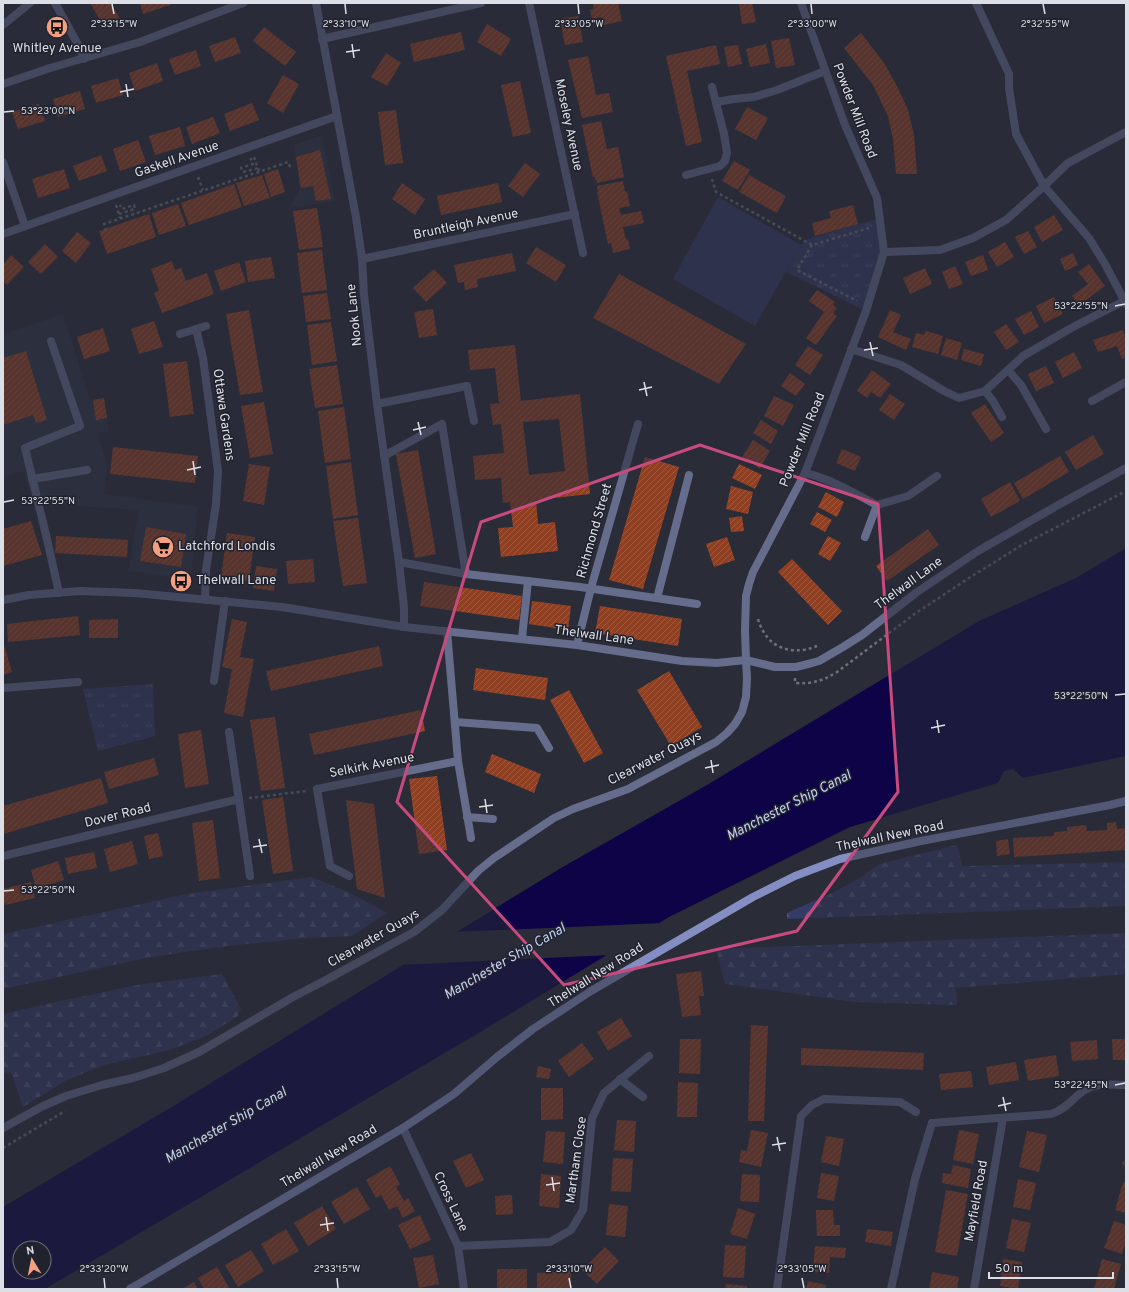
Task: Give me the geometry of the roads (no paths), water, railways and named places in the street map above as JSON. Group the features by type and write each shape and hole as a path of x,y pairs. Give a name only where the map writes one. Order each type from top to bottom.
{"main road":[{"name":"Thelwall New Road","path":"130,1289 402,1128 454,1094 497,1057 533,1029 592,991 753,897 795,876 840,859 921,841 1126,801"}],"street":[{"path":"55,3 78,44 84,59"},
{"path":"3,84 50,68 140,42 243,3"},
{"name":"Nook Lane","path":"316,3 356,217 362,259 364,296 377,404 399,562 404,608 404,627"},
{"path":"322,39 481,3"},
{"name":"Moseley Avenue","path":"529,3 583,253"},
{"name":"Powder Mill Road","path":"746,660 746,596 749,584 805,473 867,306 884,252 878,198 845,125 801,3"},
{"path":"851,349 901,365 944,391 959,398 985,391 1023,356 1073,327 1125,303 1105,264 1089,238 1044,186 1016,134 1009,88 1009,74 976,3"},
{"path":"3,25 25,4"},
{"path":"716,102 734,98 754,97 777,90 826,71"},
{"path":"686,175 720,166 725,161 727,153 724,134 712,86"},
{"name":"Gaskell Avenue","path":"3,234 337,116"},
{"path":"884,252 940,250 973,238 1006,220 1068,163 1126,132"},
{"path":"3,162 25,226"},
{"name":"Bruntleigh Avenue","path":"362,259 575,214"},
{"path":"180,334 206,326"},
{"name":"Ottawa Gardens","path":"196,329 203,358 218,471 216,504 206,570 205,599"},
{"path":"51,341 80,426 24,448 47,539 58,593"},
{"path":"1008,370 1021,385 1046,429"},
{"path":"1092,401 1126,382"},
{"path":"377,404 467,386 474,421"},
{"path":"985,391 1002,417"},
{"path":"384,456 442,424 466,574"},
{"name":"Richmond Street","path":"577,645 591,588 638,424"},
{"name":"Thelwall Lane","path":"3,600 29,595 80,591 135,593 205,599 282,607 404,627 522,638 577,645 682,661 717,663 746,660 775,667 788,668 808,664 830,655 862,635 942,574 978,551 1053,507 1126,468"},
{"path":"32,479 87,470"},
{"path":"805,473 844,487 878,506 908,496 937,476"},
{"path":"657,598 689,475"},
{"path":"865,537 878,506"},
{"path":"399,562 466,574 591,588 697,604"},
{"path":"522,638 528,581"},
{"path":"214,681 225,601"},
{"path":"447,631 458,761 471,838"},
{"name":"Clearwater Quays","path":"3,1128 43,1106 66,1096 164,1068 199,1052 293,997 414,932 442,910 478,871 494,858 554,818 573,809 628,789 716,742 735,724 742,712 747,687 746,660"},
{"path":"3,688 78,682"},
{"path":"455,722 537,728 549,748"},
{"path":"229,732 250,876"},
{"name":"Selkirk Avenue","path":"349,876 330,866 317,789 458,761"},
{"name":"Dover Road","path":"3,856 239,800"},
{"path":"467,817 493,819"},
{"name":"Martham Close","path":"458,1246 550,1242 571,1230 583,1210 592,1118 604,1093 649,1056"},
{"path":"620,1079 643,1097"},
{"path":"891,1289 915,1178 932,1123 1052,1114 1065,1108 1085,1090 1091,1087 1126,1085"},
{"path":"777,1289 801,1116 812,1105 824,1099 900,1102 916,1112"},
{"name":"Mayfield Road","path":"974,1289 1003,1118"},
{"name":"Cross Lane","path":"402,1128 458,1246 464,1289"}],"water":[{"name":"Manchester Ship Canal","path":"1126,548 1126,756 1023,778 1013,769 1004,771 998,783 850,827 669,917 482,1031 45,1289 3,1289 3,1207 175,1105 561,868 707,785 979,621 1076,578"}],"place":[{"name":"Whitley Avenue","path":"57,27"},
{"name":"Latchford Londis","path":"163,547"},
{"name":"Thelwall Lane","path":"181,581"}]}
